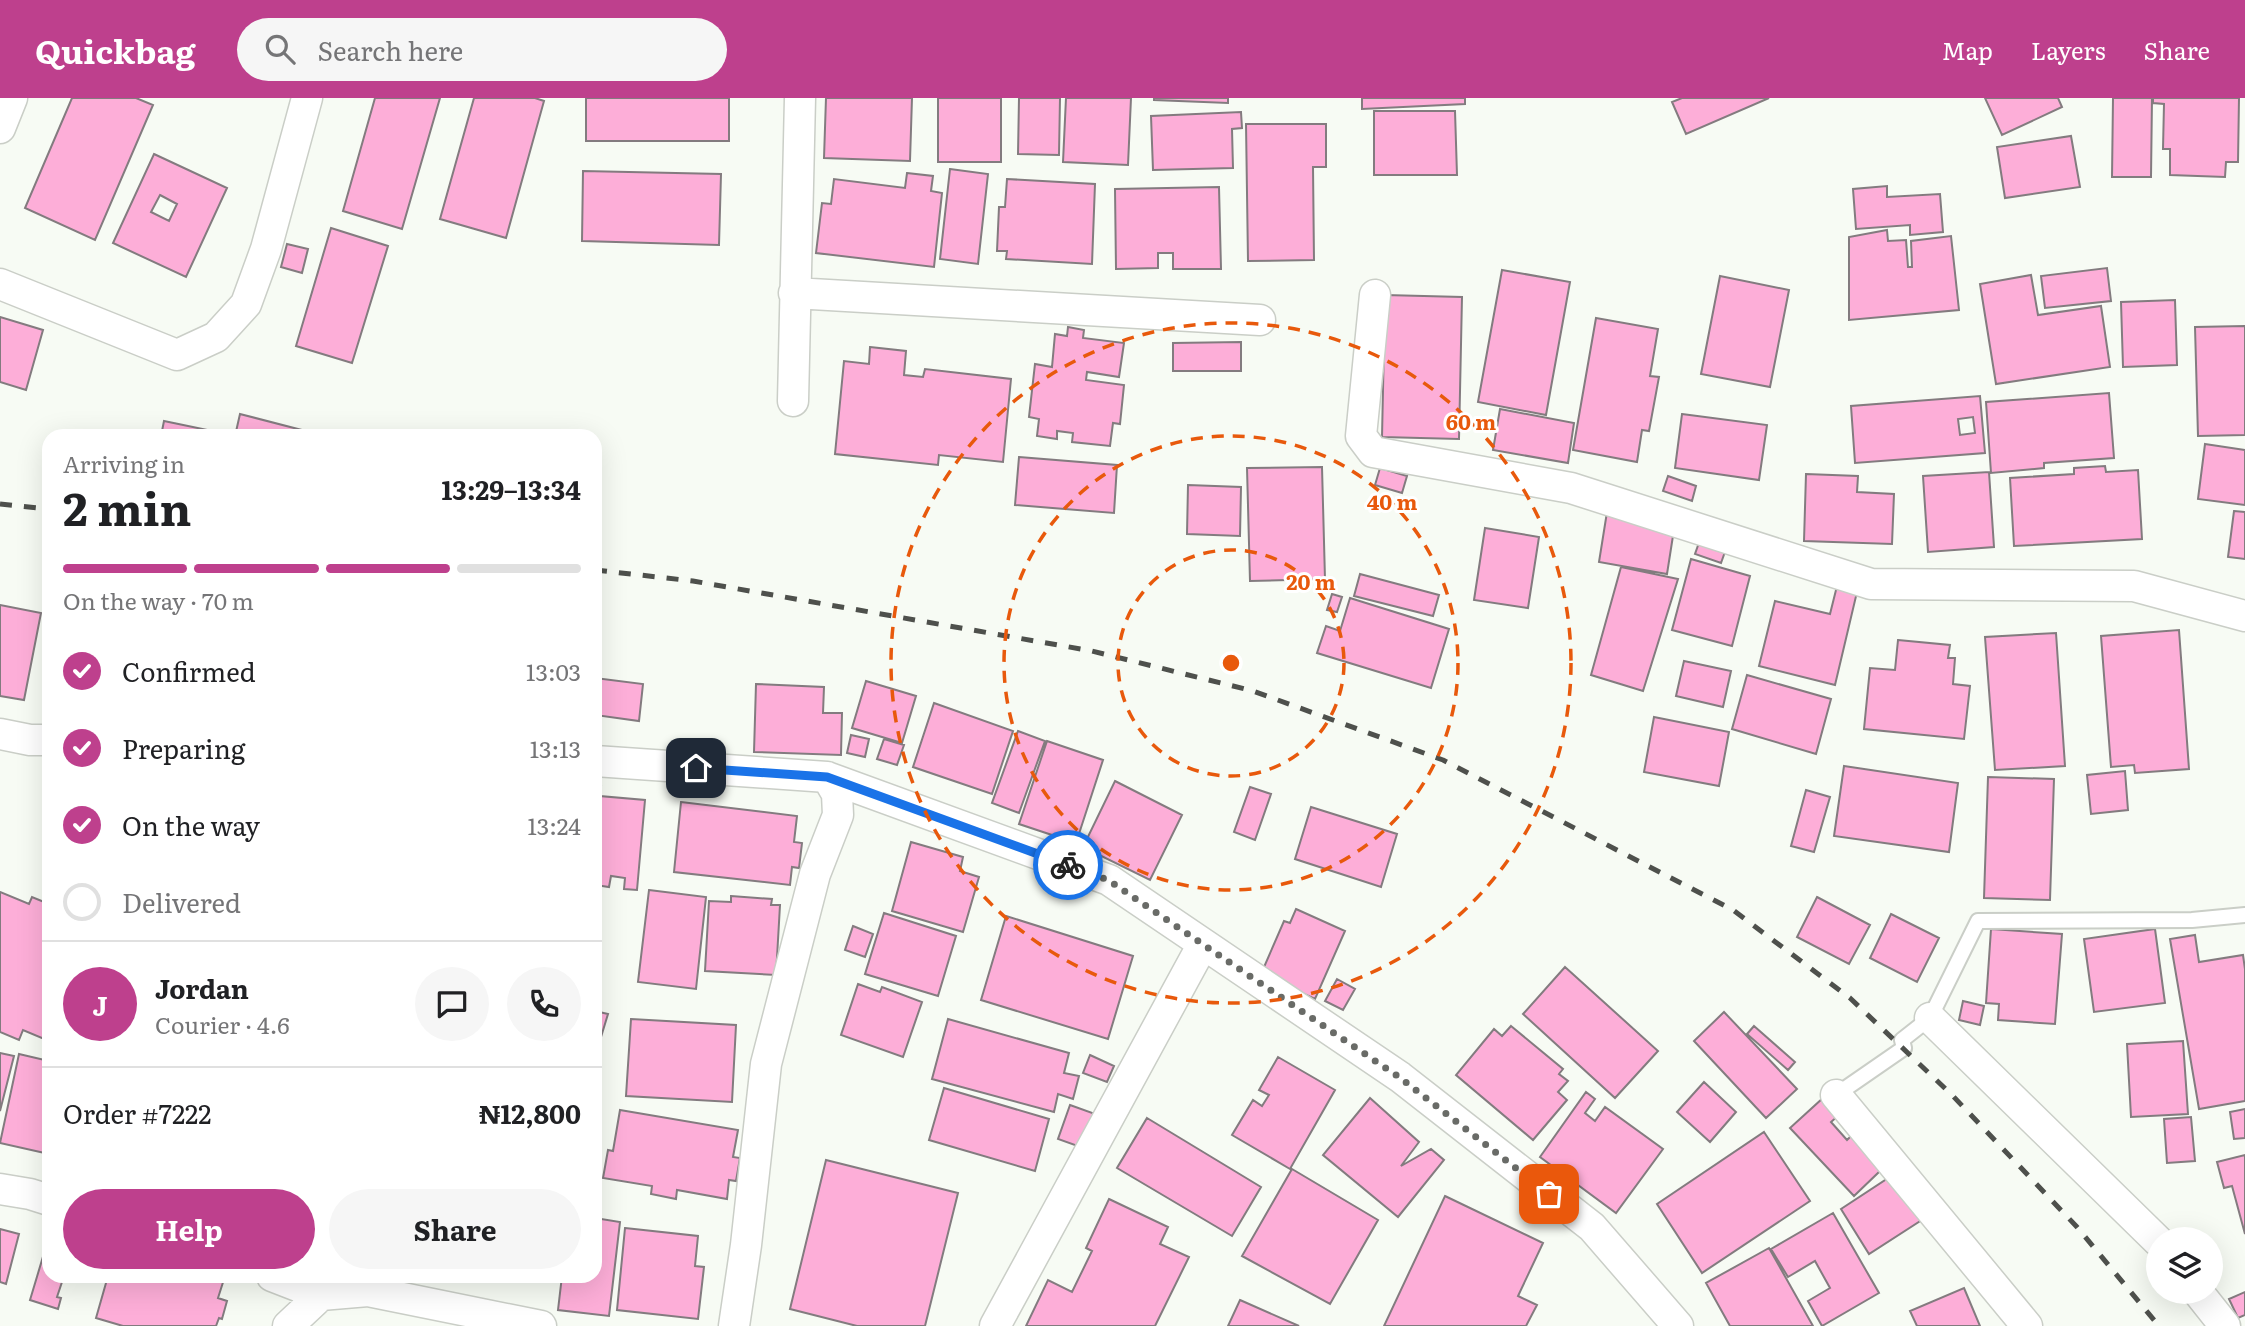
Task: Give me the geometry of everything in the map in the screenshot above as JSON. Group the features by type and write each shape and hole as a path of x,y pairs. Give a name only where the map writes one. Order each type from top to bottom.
{"street":[{"path":"0,128 12,98"},
{"path":"0,284 177,355 216,337 246,304 267,249 307,98"},
{"path":"793,401 800,98"},
{"path":"794,293 1260,320"},
{"path":"1375,295 1362,436 1373,452 1571,488 1871,584 2134,586 2245,616"},
{"path":"0,734 42,740"},
{"path":"602,761 827,777 1108,880 1399,1077 1592,1227 1678,1326"},
{"path":"734,1326 747,1245 766,1064 815,874 838,815 837,794 827,777"},
{"path":"995,1326 1203,944"},
{"path":"1930,1018 2146,1229"},
{"path":"1836,1095 2027,1326"},
{"path":"0,1189 42,1198"},
{"path":"290,1283 321,1295 368,1291 541,1326"},
{"path":"288,1326 321,1295"},
{"path":"2208,1304 2225,1326"}],"lane":[{"path":"1836,1095 1904,1048 1902,1040 1930,1018 1978,921 2192,920 2245,915"}],"building":[{"path":"72,98 136,98 153,105 95,240 25,208"},
{"path":"375,98 440,98 402,229 343,211"},
{"path":"474,98 535,98 544,101 506,238 440,219"},
{"path":"586,98 729,98 729,141 586,141"},
{"path":"826,98 912,98 910,161 824,158"},
{"path":"938,98 1001,98 1001,162 938,162"},
{"path":"1019,98 1060,98 1059,155 1018,154"},
{"path":"1066,98 1131,98 1128,165 1063,162"},
{"path":"1228,98 1228,103 1154,100"},
{"path":"1362,98 1465,98 1465,104 1362,109"},
{"path":"1682,98 1769,98 1686,134 1672,102"},
{"path":"1985,98 2058,98 2062,107 2002,135"},
{"path":"2113,98 2152,98 2151,177 2112,177"},
{"path":"2153,98 2239,98 2238,162 2226,162 2225,177 2170,175 2170,149 2163,149 2164,104 2153,103"},
{"path":"1374,111 1455,111 1457,175 1374,175"},
{"path":"1241,112 1242,128 1232,129 1233,168 1153,170 1151,116"},
{"path":"1246,124 1326,124 1326,167 1313,167 1314,260 1248,261"},
{"path":"2071,136 2080,187 2005,198 1997,147"},
{"path":"154,154 227,188 186,277 113,243","holes":["160,195 177,204 169,221 151,212"]},
{"path":"950,169 988,174 978,264 940,259"},
{"path":"583,171 721,174 719,245 582,241"},
{"path":"907,173 933,176 931,191 942,193 934,267 816,253 822,203 831,204 834,179 905,188"},
{"path":"1007,179 1095,184 1092,264 1006,259 1007,251 997,251 999,207 1005,207"},
{"path":"1887,186 1887,197 1940,194 1943,232 1910,235 1910,225 1856,229 1853,189"},
{"path":"1219,187 1221,269 1173,269 1173,253 1158,253 1158,268 1116,269 1115,189"},
{"path":"331,228 388,246 352,363 296,346"},
{"path":"1887,230 1888,241 1906,240 1908,267 1912,267 1911,241 1951,236 1959,310 1849,320 1849,237"},
{"path":"287,244 308,249 302,273 281,267"},
{"path":"2107,268 2111,301 2045,308 2041,276"},
{"path":"1502,270 1570,282 1546,415 1478,402"},
{"path":"2031,275 2038,315 2101,306 2110,367 1996,384 1980,284"},
{"path":"1720,276 1789,290 1770,387 1701,374"},
{"path":"1385,295 1462,297 1459,439 1382,437"},
{"path":"2175,300 2177,365 2123,367 2121,302"},
{"path":"0,317 43,330 26,390 0,382"},
{"path":"1596,318 1658,329 1650,376 1659,377 1649,431 1642,430 1637,462 1573,450"},
{"path":"2245,326 2245,435 2198,436 2195,327"},
{"path":"1068,327 1084,330 1083,338 1124,343 1119,377 1087,372 1086,380 1124,385 1120,424 1113,423 1110,446 1072,442 1073,433 1057,431 1057,439 1037,436 1039,419 1029,417 1035,364 1052,367 1055,334 1067,336"},
{"path":"1241,342 1241,371 1173,371 1173,343"},
{"path":"870,347 906,351 904,375 923,377 925,369 1011,379 1003,462 939,455 938,465 835,454 844,361 869,364"},
{"path":"2109,393 2114,458 2044,463 2044,468 1991,473 1986,402"},
{"path":"1980,396 1985,453 1855,463 1851,406","holes":["1973,417 1975,433 1960,435 1958,419"]},
{"path":"1500,409 1574,423 1568,463 1493,450"},
{"path":"240,414 298,429 237,429"},
{"path":"1682,414 1767,425 1759,480 1675,468"},
{"path":"164,421 203,429 162,429"},
{"path":"2205,444 2245,450 2245,505 2198,499"},
{"path":"1019,457 1117,465 1114,513 1015,505"},
{"path":"2105,466 2106,472 2138,470 2142,539 2014,546 2010,478 2074,474 2074,468"},
{"path":"1322,467 1325,579 1250,581 1247,468"},
{"path":"1380,468 1407,476 1402,493 1375,485"},
{"path":"1989,472 1994,547 1928,552 1923,476"},
{"path":"1806,474 1858,476 1857,492 1894,494 1892,544 1804,541"},
{"path":"1668,476 1696,486 1692,501 1663,491"},
{"path":"1188,485 1241,487 1240,536 1187,534"},
{"path":"2234,511 2245,512 2245,559 2228,557"},
{"path":"1607,512 1675,523 1667,574 1599,562"},
{"path":"1485,528 1539,537 1528,608 1474,600"},
{"path":"1701,537 1727,546 1721,563 1695,554"},
{"path":"1691,559 1750,576 1732,646 1672,630"},
{"path":"1621,567 1678,579 1643,691 1591,675"},
{"path":"1360,574 1439,595 1433,616 1354,596"},
{"path":"1837,586 1857,592 1835,685 1759,666 1775,601 1830,614"},
{"path":"1332,594 1342,597 1337,612 1327,610"},
{"path":"1350,598 1449,629 1431,688 1317,653 1326,626 1340,631"},
{"path":"0,605 41,613 24,700 0,696"},
{"path":"2179,630 2189,769 2135,773 2134,765 2111,767 2101,636"},
{"path":"2056,633 2065,766 1995,770 1985,637"},
{"path":"1898,640 1950,645 1948,658 1955,658 1953,684 1970,686 1964,739 1864,729 1870,668 1895,670"},
{"path":"1684,661 1731,671 1723,707 1676,696"},
{"path":"1747,675 1831,699 1816,754 1732,729"},
{"path":"602,679 643,684 639,721 602,716"},
{"path":"866,681 916,696 902,743 852,728"},
{"path":"756,684 824,687 823,713 842,713 841,755 754,752"},
{"path":"934,703 1013,731 992,794 913,767"},
{"path":"1654,717 1729,732 1719,786 1644,772"},
{"path":"1018,731 1045,741 1019,813 992,803"},
{"path":"851,735 869,739 865,757 847,753"},
{"path":"884,739 904,745 897,765 877,759"},
{"path":"1047,741 1103,760 1076,843 1019,824"},
{"path":"1844,766 1958,783 1949,852 1834,836"},
{"path":"2125,771 2128,810 2091,814 2087,775"},
{"path":"1988,777 2054,779 2050,900 1984,898"},
{"path":"1115,781 1182,815 1150,880 1083,847"},
{"path":"1250,787 1271,794 1255,840 1234,832"},
{"path":"1806,790 1830,797 1814,852 1791,846"},
{"path":"602,796 645,800 637,890 624,889 625,878 611,876 609,887 602,886"},
{"path":"681,802 797,816 794,842 802,843 799,868 792,867 790,885 674,872"},
{"path":"1311,807 1397,834 1381,887 1295,859"},
{"path":"911,842 963,857 960,871 979,877 963,932 892,911"},
{"path":"649,890 706,897 696,989 638,982"},
{"path":"0,892 29,904 32,897 42,901 42,1038 23,1030 19,1040 0,1032"},
{"path":"731,896 772,899 771,905 780,905 776,975 705,971 709,901 731,902"},
{"path":"1817,897 1870,925 1849,964 1797,937"},
{"path":"1296,909 1345,931 1315,999 1261,974 1284,921 1290,923"},
{"path":"884,913 956,936 938,996 865,974"},
{"path":"1891,914 1939,938 1917,982 1870,958"},
{"path":"1006,916 1133,956 1108,1039 981,1000"},
{"path":"853,926 873,934 865,957 845,950"},
{"path":"1991,929 2062,934 2055,1024 1998,1020 1999,1004 1986,1003"},
{"path":"2155,929 2165,1003 2094,1012 2084,939"},
{"path":"2195,935 2199,962 2243,955 2245,969 2245,1101 2199,1109 2170,939"},
{"path":"1565,967 1658,1051 1615,1098 1523,1014"},
{"path":"1337,979 1355,989 1343,1010 1325,1001"},
{"path":"858,984 880,992 882,987 922,1002 903,1057 841,1035"},
{"path":"1963,1001 1984,1006 1980,1025 1959,1020"},
{"path":"1724,1012 1797,1089 1766,1118 1694,1041"},
{"path":"602,1013 608,1014 602,1034"},
{"path":"631,1019 736,1025 732,1102 626,1096"},
{"path":"948,1019 1069,1053 1064,1073 1079,1076 1073,1099 1058,1094 1054,1112 932,1079"},
{"path":"1511,1026 1563,1069 1559,1074 1568,1081 1558,1092 1567,1100 1533,1140 1456,1075 1494,1029 1502,1036"},
{"path":"1754,1026 1795,1062 1788,1070 1747,1034"},
{"path":"2183,1041 2188,1114 2131,1117 2127,1044"},
{"path":"0,1053 14,1056 0,1111"},
{"path":"19,1054 42,1059 42,1152 0,1143"},
{"path":"1090,1055 1114,1066 1107,1082 1083,1073"},
{"path":"1278,1057 1335,1090 1290,1169 1232,1135 1253,1100 1262,1106 1269,1095 1259,1090"},
{"path":"1704,1082 1736,1112 1710,1142 1677,1112"},
{"path":"944,1088 1049,1119 1035,1171 929,1140"},
{"path":"1586,1092 1595,1099 1585,1113 1595,1121 1605,1107 1663,1149 1616,1213 1540,1157"},
{"path":"1370,1098 1419,1142 1401,1166 1431,1149 1444,1160 1398,1217 1323,1155"},
{"path":"1823,1098 1839,1115 1831,1122 1847,1140 1855,1132 1881,1170 1854,1196 1790,1128"},
{"path":"1070,1105 1098,1115 1086,1149 1058,1139"},
{"path":"2245,1109 2245,1138 2234,1139 2230,1112"},
{"path":"620,1110 738,1130 733,1157 740,1158 736,1181 729,1180 727,1199 677,1190 676,1199 651,1194 652,1186 603,1178 608,1150 613,1151"},
{"path":"2191,1117 2195,1161 2167,1163 2164,1119"},
{"path":"1147,1118 1261,1187 1232,1236 1117,1168"},
{"path":"1764,1132 1810,1201 1702,1273 1657,1204"},
{"path":"2245,1155 2245,1234 2232,1186 2224,1188 2217,1162"},
{"path":"826,1160 958,1193 925,1326 857,1326 790,1309"},
{"path":"1292,1169 1378,1220 1330,1304 1242,1256"},
{"path":"1899,1171 1928,1216 1869,1254 1841,1209"},
{"path":"1445,1196 1543,1243 1518,1296 1537,1305 1526,1326 1384,1326"},
{"path":"1109,1199 1168,1227 1160,1244 1189,1257 1155,1326 1026,1326 1048,1280 1072,1292 1092,1251 1086,1248"},
{"path":"1833,1213 1879,1293 1822,1326 1808,1301 1830,1288 1815,1261 1788,1277 1771,1249"},
{"path":"602,1219 620,1222 609,1316 558,1310 561,1283 602,1283"},
{"path":"625,1228 698,1236 695,1266 704,1267 698,1319 617,1310"},
{"path":"0,1229 19,1234 6,1284 0,1282"},
{"path":"1769,1248 1813,1326 1730,1326 1706,1283"},
{"path":"42,1260 42,1283 62,1283 57,1297 61,1298 58,1309 30,1300"},
{"path":"106,1283 223,1283 218,1298 227,1301 222,1319 219,1318 216,1326 123,1326 96,1318"},
{"path":"1964,1288 1980,1326 1917,1326 1910,1311"},
{"path":"2245,1292 2245,1315 2238,1318 2229,1299"},
{"path":"1240,1300 1299,1326 1228,1326"}],"railway":[{"path":"0,504 42,508"},
{"path":"602,571 693,581 1092,651 1253,691 1443,760 1733,910 1850,998 1952,1095 2077,1227 2159,1326"}],"way so far":[{"path":"1068,865 1108,880 1378,1062 1549,1194"}],"route":[{"path":"696,768 827,777 1068,865"}]}
